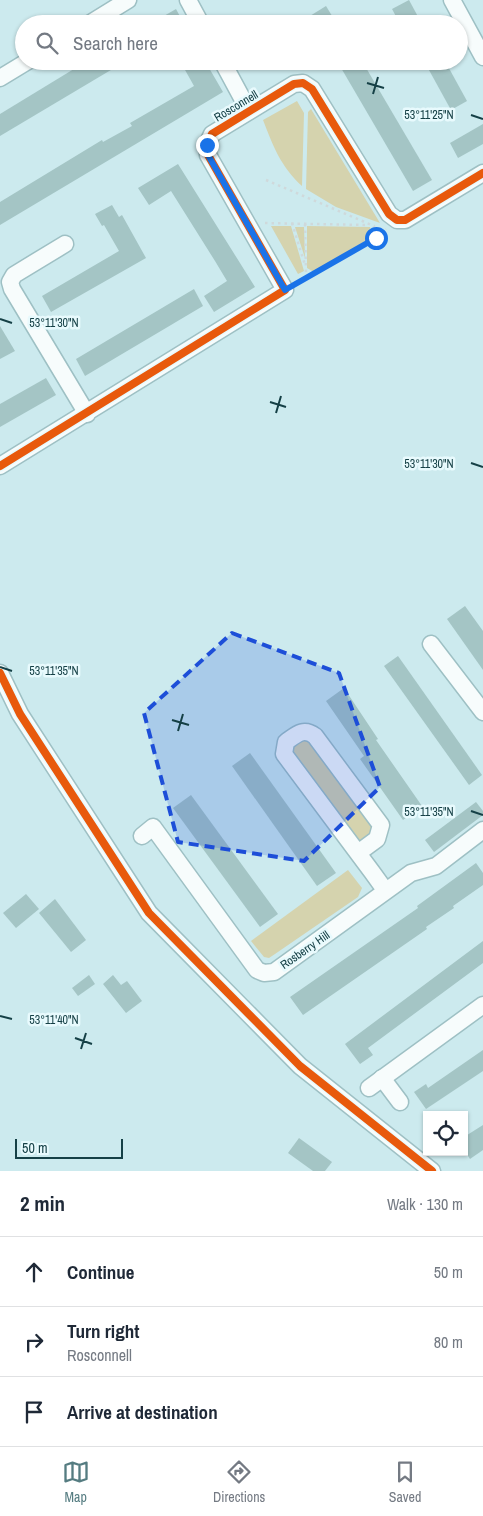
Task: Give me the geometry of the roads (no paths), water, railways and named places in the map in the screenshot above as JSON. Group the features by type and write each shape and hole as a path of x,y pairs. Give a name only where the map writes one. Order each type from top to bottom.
{"street":[{"path":"104,15 128,0"},
{"path":"188,0 197,15"},
{"path":"452,0 460,15"},
{"path":"468,29 483,57"},
{"path":"0,78 15,69"},
{"name":"Rosconnell","path":"227,70 249,111"},
{"name":"Rosconnell","path":"87,414 285,290 208,155 207,145 212,134 249,111 294,84 304,83 312,89 389,214 397,220 406,220 483,173"},
{"path":"0,466 87,414 12,289 10,282 14,275 65,244"},
{"path":"431,644 483,712"},
{"path":"0,673 20,714 149,913 300,1066 432,1171"},
{"path":"358,853 378,839 381,825 315,736 309,732 301,732 286,742 284,754 385,890"},
{"name":"Rosberry Hill","path":"142,836 153,827 257,970 264,973 274,972 368,906 385,890 412,873 436,866 483,830"},
{"path":"400,1102 376,1083 483,1005"}]}
